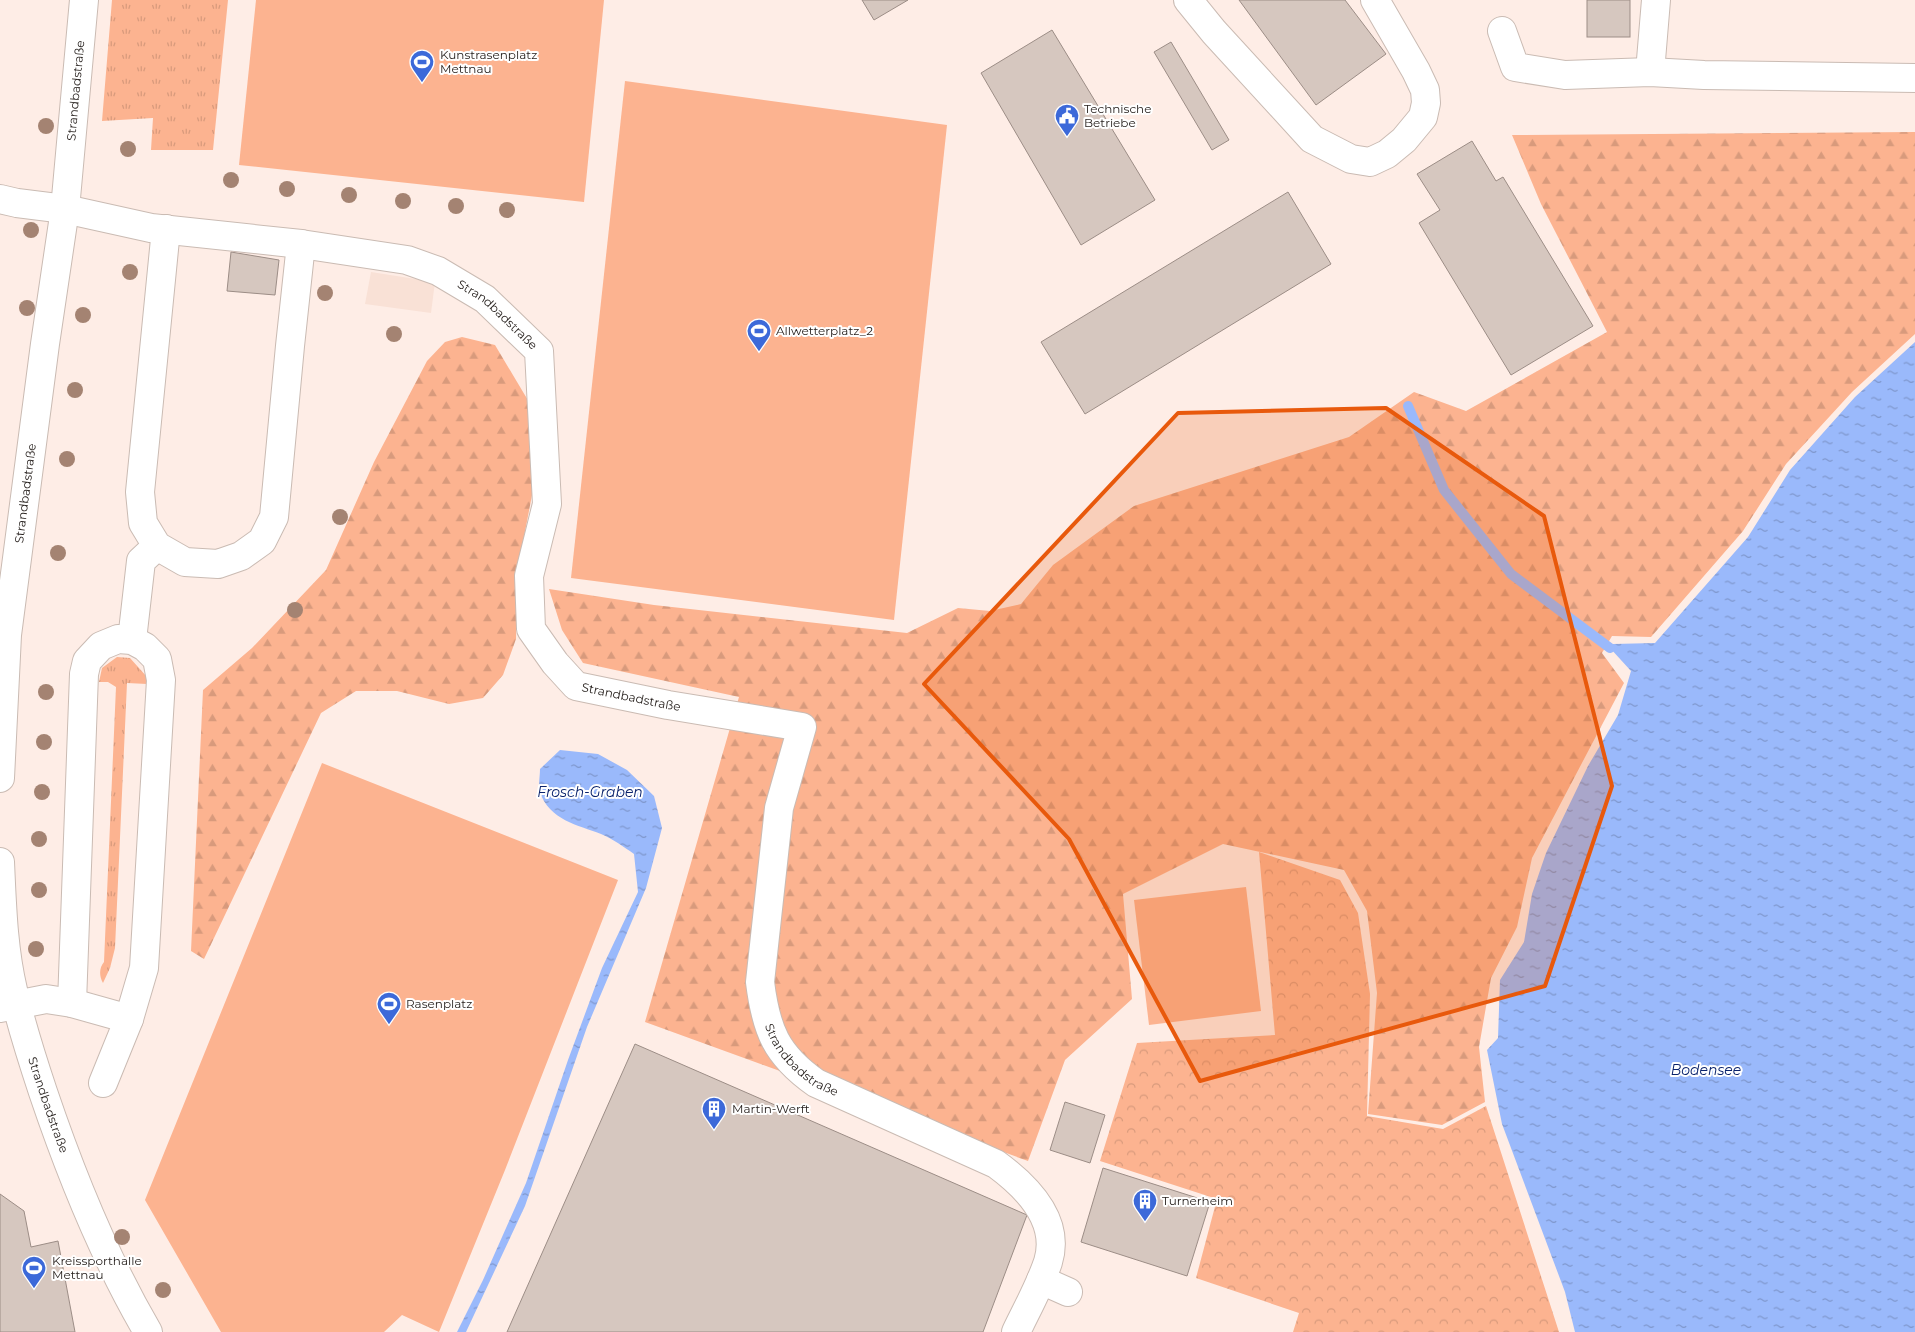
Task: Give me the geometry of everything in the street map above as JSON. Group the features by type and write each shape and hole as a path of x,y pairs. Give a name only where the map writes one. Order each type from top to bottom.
{"street":[{"name":"Strandbadstraße","path":"0,778 8,635 45,344 65,209 84,0"},
{"path":"1188,0 1214,32 1312,139 1351,160 1370,162 1387,154 1404,140 1423,117 1426,103 1425,90 1416,71 1375,0"},
{"path":"1650,72 1656,0"},
{"path":"1502,31 1515,67 1565,75 1650,72 1704,75 1915,78"},
{"name":"Strandbadstraße","path":"0,199 65,209 151,228 301,244 406,260 438,271 485,299 539,351 547,504 529,576 531,628 555,664 576,686 668,705 802,727 778,808 760,982 763,1006 779,1048 797,1069 816,1083 996,1164 1016,1179 1032,1195 1048,1226 1050,1241 1049,1260 1041,1280"},
{"path":"166,229 140,492 143,523 157,546 185,562 218,564 241,556 262,541 274,517 301,244"},
{"path":"132,640 141,561 157,546"},
{"path":"72,1003 84,674 87,661 101,646 118,639 132,640 145,647 157,659 161,680 144,968 129,1019 104,1083"},
{"name":"Strandbadstraße","path":"0,862 4,926 13,989 9,1006 34,1062 56,1130 81,1193 130,1301 148,1332"},
{"path":"9,1006 46,999 72,1003 129,1019"},
{"path":"1016,1332 1041,1280 1068,1292"}],"highlighted area":[{"path":"1386,408 1544,516 1612,786 1545,986 1200,1081 1069,839 924,684 1178,413"}],"shaded area":[{"path":"371,272 435,282 431,313 365,304"}],"green space":[{"path":"112,0 228,0 213,150 151,150 153,118 102,121"},
{"name":"Kunstrasenplatz Mettnau","path":"256,0 604,0 584,202 239,165"},
{"name":"Allwetterplatz_2","path":"625,81 947,125 894,620 571,578"},
{"path":"1915,132 1915,334 1852,392 1786,464 1743,531 1651,637 1612,636 1602,653 1624,683 1532,858 1517,927 1491,978 1479,1047 1485,1102 1442,1125 1368,1114 1377,993 1367,911 1344,870 1223,844 1123,894 1132,999 1065,1060 1028,1161 645,1022 739,697 583,663 562,630 549,589 654,605 907,633 958,608 990,611 1021,604 1053,565 1134,506 1349,437 1414,392 1466,411 1607,332 1541,204 1512,135"},
{"path":"462,337 495,345 532,407 533,490 517,573 516,639 503,675 483,698 449,704 397,691 356,691 321,713 204,959 191,951 203,690 252,648 326,570 374,462 427,361 445,342"},
{"path":"117,657 130,658 147,677 147,684 127,683 115,948 110,968 103,983 100,972 104,962 116,687 108,682 99,682 102,668"},
{"name":"Rasenplatz","path":"322,763 618,880 505,1170 439,1332 402,1315 384,1332 221,1332 145,1200"},
{"path":"1259,852 1340,880 1358,913 1370,994 1367,1116 1443,1129 1486,1106 1559,1332 1293,1332 1299,1313 1196,1278 1217,1199 1100,1161 1137,1043 1275,1035"},
{"path":"1246,887 1261,1011 1149,1025 1134,900"}],"water":[{"name":"Bodensee","path":"1915,342 1915,1332 1575,1332 1565,1292 1502,1124 1487,1050 1498,1038 1500,980 1524,942 1532,894 1546,853 1588,766 1618,715 1631,671 1610,648 1613,644 1655,643 1748,537 1790,470 1855,397"},
{"name":"Frosch-Graben","path":"560,750 598,754 627,770 654,796 662,828 646,888 587,1027 525,1206 466,1332 457,1332 483,1280 526,1183 602,968 638,892 634,854 605,836 565,820 550,809 544,801 539,790 540,769"}],"building":[{"path":"862,0 908,0 874,20"},
{"path":"1239,0 1345,0 1386,54 1316,105"},
{"path":"1587,0 1630,0 1630,37 1587,37"},
{"name":"Technische Betriebe","path":"1052,30 1155,200 1081,245 981,73"},
{"path":"1171,42 1229,140 1212,150 1154,52"},
{"path":"1472,141 1496,181 1503,177 1593,326 1511,375 1419,223 1440,210 1417,174"},
{"path":"1288,192 1331,264 1085,414 1041,342"},
{"path":"231,252 279,260 275,295 227,291"},
{"name":"Martin-Werft","path":"635,1044 1027,1215 983,1332 507,1332"},
{"path":"1065,1102 1105,1115 1090,1163 1050,1150"},
{"name":"Turnerheim","path":"1103,1168 1210,1202 1187,1276 1081,1242"},
{"name":"Kreissporthalle Mettnau","path":"0,1194 24,1211 31,1247 58,1241 75,1332 0,1332"}],"waterway":[{"path":"1408,406 1444,490 1511,574 1610,648"}],"place":[{"name":"Kunstrasenplatz Mettnau","path":"422,83"},
{"name":"Technische Betriebe","path":"1067,137"},
{"name":"Allwetterplatz_2","path":"759,352"},
{"name":"Rasenplatz","path":"389,1025"},
{"name":"Martin-Werft","path":"714,1130"},
{"name":"Turnerheim","path":"1145,1222"},
{"name":"Kreissporthalle Mettnau","path":"34,1289"}]}
